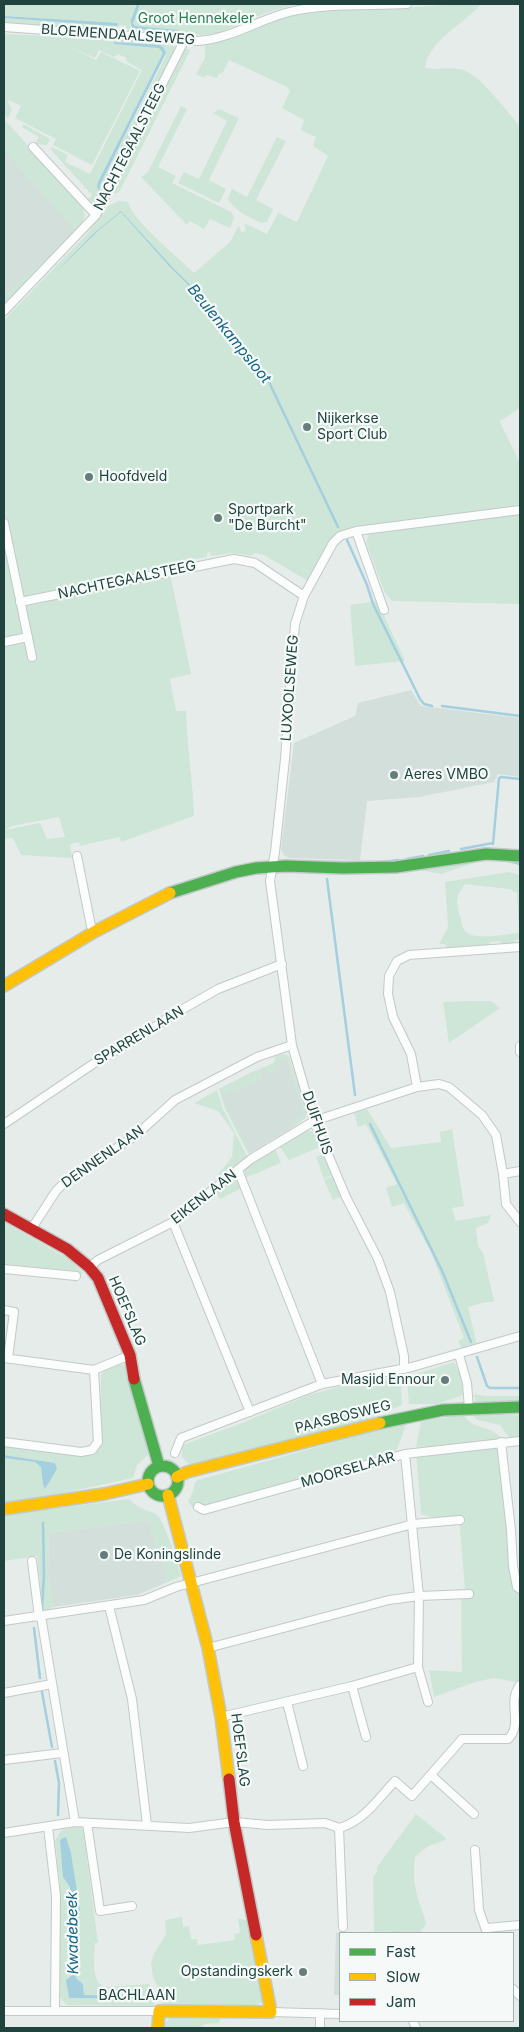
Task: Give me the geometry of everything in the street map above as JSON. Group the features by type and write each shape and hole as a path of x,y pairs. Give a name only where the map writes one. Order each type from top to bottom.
{"street":[{"name":"BLOEMENDAALSEWEG","path":"4,27 184,41 215,39 274,16 296,10 407,4"},
{"name":"NACHTEGAALSTEEG","path":"4,311 96,214 184,41"},
{"path":"34,147 96,214"},
{"name":"LUXOOLSEWEG","path":"272,867 285,759 295,624 304,596 336,539 356,531 520,510"},
{"path":"4,523 32,657"},
{"path":"356,531 384,610"},
{"name":"NACHTEGAALSTEEG","path":"20,602 234,559 255,564 304,596"},
{"path":"4,642 28,637"},
{"path":"4,986 94,932 170,893 214,878 256,868 396,867 486,854 520,856"},
{"path":"77,856 91,926 94,932"},
{"name":"DUIFHUIS","path":"272,867 270,881 292,1045 314,1121 346,1198 378,1259 390,1292 408,1368"},
{"path":"417,1087 411,1054 393,1017 388,994 389,976 398,961 409,955 520,947"},
{"name":"SPARRENLAAN","path":"4,1124 62,1084 140,1037 169,1016 218,989 257,972 282,964"},
{"name":"DENNENLAAN","path":"32,1228 56,1191 66,1182 135,1136 175,1100 257,1057 292,1045"},
{"path":"520,1046 520,1052"},
{"name":"EIKENLAAN","path":"90,1267 98,1260 173,1222 251,1159 314,1121 417,1087 451,1083 482,1115 496,1135 503,1174"},
{"path":"520,1163 519,1171 503,1174 506,1204 520,1222"},
{"path":"238,1170 322,1384"},
{"name":"HOEFSLAG","path":"4,1214 32,1228 75,1254 90,1267 104,1291 130,1356 132,1373 159,1466"},
{"path":"173,1222 250,1412"},
{"path":"4,1273 4,1269 76,1276"},
{"path":"4,1310 14,1312 6,1358 94,1370 130,1356"},
{"path":"174,1453 181,1438 322,1384 408,1368 459,1355 520,1336"},
{"path":"459,1355 467,1383 469,1408"},
{"path":"4,1442 81,1452 92,1450 98,1442 94,1370"},
{"name":"PAASBOSWEG","path":"177,1476 383,1422 443,1410 520,1407"},
{"name":"MOORSELAAR","path":"198,1507 204,1510 405,1454 520,1441"},
{"path":"502,1442 513,1566 516,1587 520,1590"},
{"path":"405,1454 414,1524 419,1596 418,1667 428,1702"},
{"path":"159,1466 170,1468 177,1476 176,1488 168,1495 158,1495 150,1489 148,1484 149,1475 159,1466"},
{"path":"4,1509 80,1498 148,1484"},
{"name":"HOEFSLAG","path":"168,1495 208,1648 221,1718 234,1822 271,2012"},
{"path":"4,1621 144,1600 192,1583 414,1524 460,1520"},
{"path":"32,1561 62,1753 75,1822"},
{"path":"208,1648 389,1600 419,1596 469,1594"},
{"path":"109,1606 132,1699 147,1825"},
{"path":"221,1718 352,1686 418,1667"},
{"path":"4,1693 52,1684"},
{"path":"4,1832 75,1822 189,1828 234,1822 268,1825 325,1822 338,1828 351,1825 365,1813 394,1781 412,1796 462,1740 508,1739 513,1734 516,1725 513,1700 520,1685"},
{"path":"352,1686 366,1737"},
{"path":"287,1702 303,1766"},
{"path":"4,1760 62,1753"},
{"path":"431,1775 474,1814"},
{"path":"88,1823 100,1911 132,1906"},
{"path":"48,1827 56,1896 55,2010"},
{"path":"338,1828 343,1926"},
{"path":"476,1850 479,1910 487,1931 520,1925"},
{"name":"BACHLAAN","path":"4,2010 271,2012"},
{"path":"158,2028 159,2011"},
{"path":"271,2012 339,2014"},
{"path":"320,2014 320,2028"}],"shaded area":[{"path":"4,131 83,226 4,303"},
{"name":"Aeres VMBO","path":"411,690 421,706 520,718 520,777 498,774 494,782 419,797 367,801 360,860 289,858 284,855 281,849 294,743 355,716 358,703"},
{"path":"287,1058 304,1113 301,1118 293,1123 295,1126 249,1154 225,1108 219,1089 250,1073"},
{"name":"De Koningslinde","path":"148,1520 168,1582 137,1595 53,1607 48,1574 49,1533"},
{"path":"421,1930 421,1932 364,1932"},
{"path":"336,1933 339,1933 339,1995 334,1995"}],"green space":[{"name":"Groot Hennekeler","path":"4,4 296,4 265,13 218,33 201,35 184,33 182,37 129,33 126,26 120,25 115,32 4,23 4,18 117,25 4,16"},
{"name":"Sportpark \"De Burcht\"","path":"481,4 440,40 428,58 425,68 458,69 470,73 494,95 520,127 520,408 502,420 500,419 500,422 520,463 520,507 365,528 329,545 308,581 264,555 255,553 251,556 232,553 211,556 210,552 207,553 207,557 168,564 191,674 170,679 176,711 186,711 194,816 121,842 120,837 80,846 79,842 70,844 72,858 21,855 13,838 4,839 4,320 86,235 108,206 119,201 128,202 138,218 157,239 194,273 230,242 239,225 241,232 246,231 244,223 267,234 278,213 297,222 328,156 313,146 316,137 301,130 304,120 282,108 290,91 287,87 229,60 222,74 219,73 217,78 206,75 204,78 196,74 205,58 205,43 266,22 291,16 341,10","holes":["59,817 65,837 47,839 40,823 5,830 12,826"]},
{"path":"4,34 114,39 165,44 176,47 98,202 95,204 88,202 87,200 92,195 51,150 52,147 68,155 65,162 90,174 142,70 127,62 126,58 118,54 114,57 99,50 95,58 70,47 96,60 101,52 140,71 92,165 53,145 56,139 15,118 21,106 9,100 8,102 12,109 8,118 4,114","holes":["114,42 163,47 166,56 100,185 100,190 98,182 163,53 159,47 114,44"]},
{"path":"186,48 190,51 119,192 115,194 112,191"},
{"path":"181,106 187,109 158,167 176,176 172,183 231,212 234,218 230,228 210,219 204,229 190,221 187,225 141,177 148,172"},
{"path":"219,109 239,118 209,180 226,189 219,203 178,183 184,172 199,179 227,121 213,113"},
{"path":"4,119 84,207 85,216 82,223 84,225 4,307 4,302 28,276 4,300 4,296 25,275 39,266 75,231 4,151"},
{"path":"23,124 50,139 47,145 35,144 39,137 22,127"},
{"path":"277,137 286,141 256,200 273,209 267,222 261,223 238,210 228,198 232,189 247,197"},
{"path":"520,514 520,604 392,601 385,593 366,542 369,534"},
{"path":"377,601 405,661 355,666 350,605"},
{"path":"483,860 441,874 416,869"},
{"path":"509,872 520,875 520,939 515,940 514,945 502,946 500,941 490,942 489,946 449,949 445,944 439,944 448,927 445,882","holes":["465,884 509,889 517,893 519,933 475,936 465,931 457,907 458,896"]},
{"path":"491,1001 500,1008 449,1043 443,1002"},
{"path":"284,1054 289,1056 306,1110 306,1118 295,1126 293,1123 301,1118 304,1113 287,1058 275,1064 278,1070 269,1075 266,1069 262,1071 261,1068 274,1063 275,1056"},
{"path":"259,1069 263,1078 236,1092 234,1089 223,1095 226,1105 249,1147 246,1149 225,1108 219,1089"},
{"path":"217,1090 223,1109 247,1156 218,1178 217,1176 232,1157 234,1133 218,1111 194,1103"},
{"path":"367,1109 391,1148 441,1142 440,1132 452,1129 464,1206 452,1208 456,1221 491,1215 488,1223 476,1228 478,1246 483,1253 494,1301 468,1307 477,1346 463,1350 458,1341 464,1338 431,1252 404,1203 392,1207 386,1188 397,1184 366,1124 358,1127 354,1113"},
{"path":"305,1129 315,1133 320,1147 289,1160 279,1146"},
{"path":"275,1148 281,1163 245,1178 246,1168 250,1164"},
{"path":"324,1153 332,1175 324,1179 316,1157"},
{"path":"333,1176 341,1197 333,1200 324,1180"},
{"path":"230,1179 238,1181 242,1188 220,1199 215,1191"},
{"path":"4,1222 68,1259 83,1273 78,1275 77,1271 4,1264"},
{"path":"454,1362 461,1376 463,1395 437,1404 409,1404 407,1377"},
{"path":"121,1364 126,1366 149,1454 137,1465 133,1478 4,1504 4,1458 35,1462 41,1467 47,1487 55,1473 56,1467 55,1463 4,1455 4,1445 93,1452 98,1449 101,1443 101,1375 106,1369"},
{"path":"399,1378 402,1405 350,1426 191,1466 182,1457 182,1445 237,1425 306,1396 341,1386"},
{"path":"474,1394 520,1396 520,1402 476,1402"},
{"path":"472,1415 520,1415 520,1440 512,1441 500,1425 477,1420"},
{"path":"464,1416 474,1424 494,1432 504,1442 416,1447 421,1421"},
{"path":"400,1424 406,1424 397,1450 379,1457 194,1510 188,1501 193,1492 195,1482 198,1480"},
{"path":"499,1448 511,1579 515,1588 520,1593 520,1683 494,1678 475,1682 434,1697 429,1670 462,1672 461,1592 465,1589 459,1517 430,1517 421,1514 416,1453"},
{"path":"129,1499 159,1517 171,1544 181,1576 168,1582 148,1520 49,1533 48,1574 53,1607 43,1612 37,1556 4,1561 4,1515"},
{"path":"416,1814 447,1839 427,1847 415,1857 414,1873 416,1888 426,1925 421,1930 374,1932 373,1877 377,1872 377,1867"},
{"path":"83,1828 98,1943 95,1943 94,1961 97,1980 105,1987 149,1984 154,1996 154,2006 67,2005 59,1996 60,1883 55,1841 63,1829","holes":["71,1853 77,1914 76,1978 83,1984 84,1995 121,1996 135,1992 140,1994 136,2000 69,1998 67,1978 72,1975"]},
{"path":"182,1917 183,1927 189,1926 191,1939 197,1939 198,1945 235,1940 234,1934 240,1933 238,1919 248,1920 264,1994 263,2002 254,2006 162,2006 161,1994 153,1977 151,1964 154,1953 166,1935 165,1920"},
{"path":"221,2015 219,2023 205,2024 200,2028 164,2028 165,2023 172,2016"}],"water":[{"path":"137,4 140,4 133,23 135,26 178,30 179,33 132,28 131,20"},
{"path":"4,16 117,23 118,25 4,18"},
{"path":"114,42 160,45 166,53 100,185 99,192 98,182 163,53 159,48 114,44"},
{"path":"121,211 206,302 169,266 121,212 99,230 54,274 93,234"},
{"path":"4,1455 55,1463 57,1469 45,1489 41,1467 35,1462 4,1458"},
{"path":"66,1837 71,1853 80,1911 76,1916 76,1978 83,1984 84,1995 121,1996 133,1992 140,1994 138,1999 69,1998 66,1980 72,1975 70,1887 63,1877 60,1841"}],"waterway":[{"name":"Beulenkampsloot","path":"206,301 240,350 269,382 338,527"},
{"name":"Beulenkampsloot","path":"347,540 367,585 373,604 420,699 424,704 432,706"},
{"name":"Beulenkampsloot","path":"442,706 520,716"},
{"path":"493,844 499,778 520,779"},
{"path":"461,849 493,843"},
{"path":"429,855 449,851"},
{"path":"407,859 423,856"},
{"path":"383,862 398,860"},
{"path":"509,861 520,864"},
{"path":"324,862 371,862"},
{"path":"327,879 355,1095"},
{"path":"370,1124 443,1273 471,1342"},
{"path":"477,1357 487,1386 490,1388 520,1388"},
{"name":"Kwadebeek","path":"42,1610 44,1574 43,1523"},
{"name":"Kwadebeek","path":"34,1628 40,1678"},
{"name":"Kwadebeek","path":"42,1692 52,1747"},
{"name":"Kwadebeek","path":"55,1761 59,1783 58,1815"}],"traffic: fast":[{"path":"170,893 236,872 256,868 286,866 396,867 486,854 520,856"},
{"path":"134,1379 159,1466"},
{"path":"380,1423 443,1410 520,1407"},
{"path":"163,1466 169,1467 177,1475 178,1481 177,1487 169,1495 163,1496 157,1495 149,1487 148,1481 149,1475 157,1467 163,1466"}],"traffic: slow":[{"path":"4,986 94,932 170,893"},
{"path":"177,1477 187,1472 380,1423"},
{"path":"4,1509 104,1494 148,1484"},
{"path":"168,1495 208,1648 221,1717 229,1779"},
{"path":"158,2028 159,2011 271,2012 256,1935"}],"traffic: jam":[{"path":"4,1214 67,1249 89,1267 98,1278 130,1355 134,1379"},
{"path":"229,1779 234,1822 256,1935"}],"place":[{"name":"Nijkerkse Sport Club","path":"307,427"},
{"name":"Hoofdveld","path":"89,477"},
{"name":"Sportpark \"De Burcht\"","path":"218,518"},
{"name":"Aeres VMBO","path":"394,775"},
{"name":"Masjid Ennour","path":"445,1380"},
{"name":"De Koningslinde","path":"104,1555"},
{"name":"Opstandingskerk","path":"303,1972"}]}
